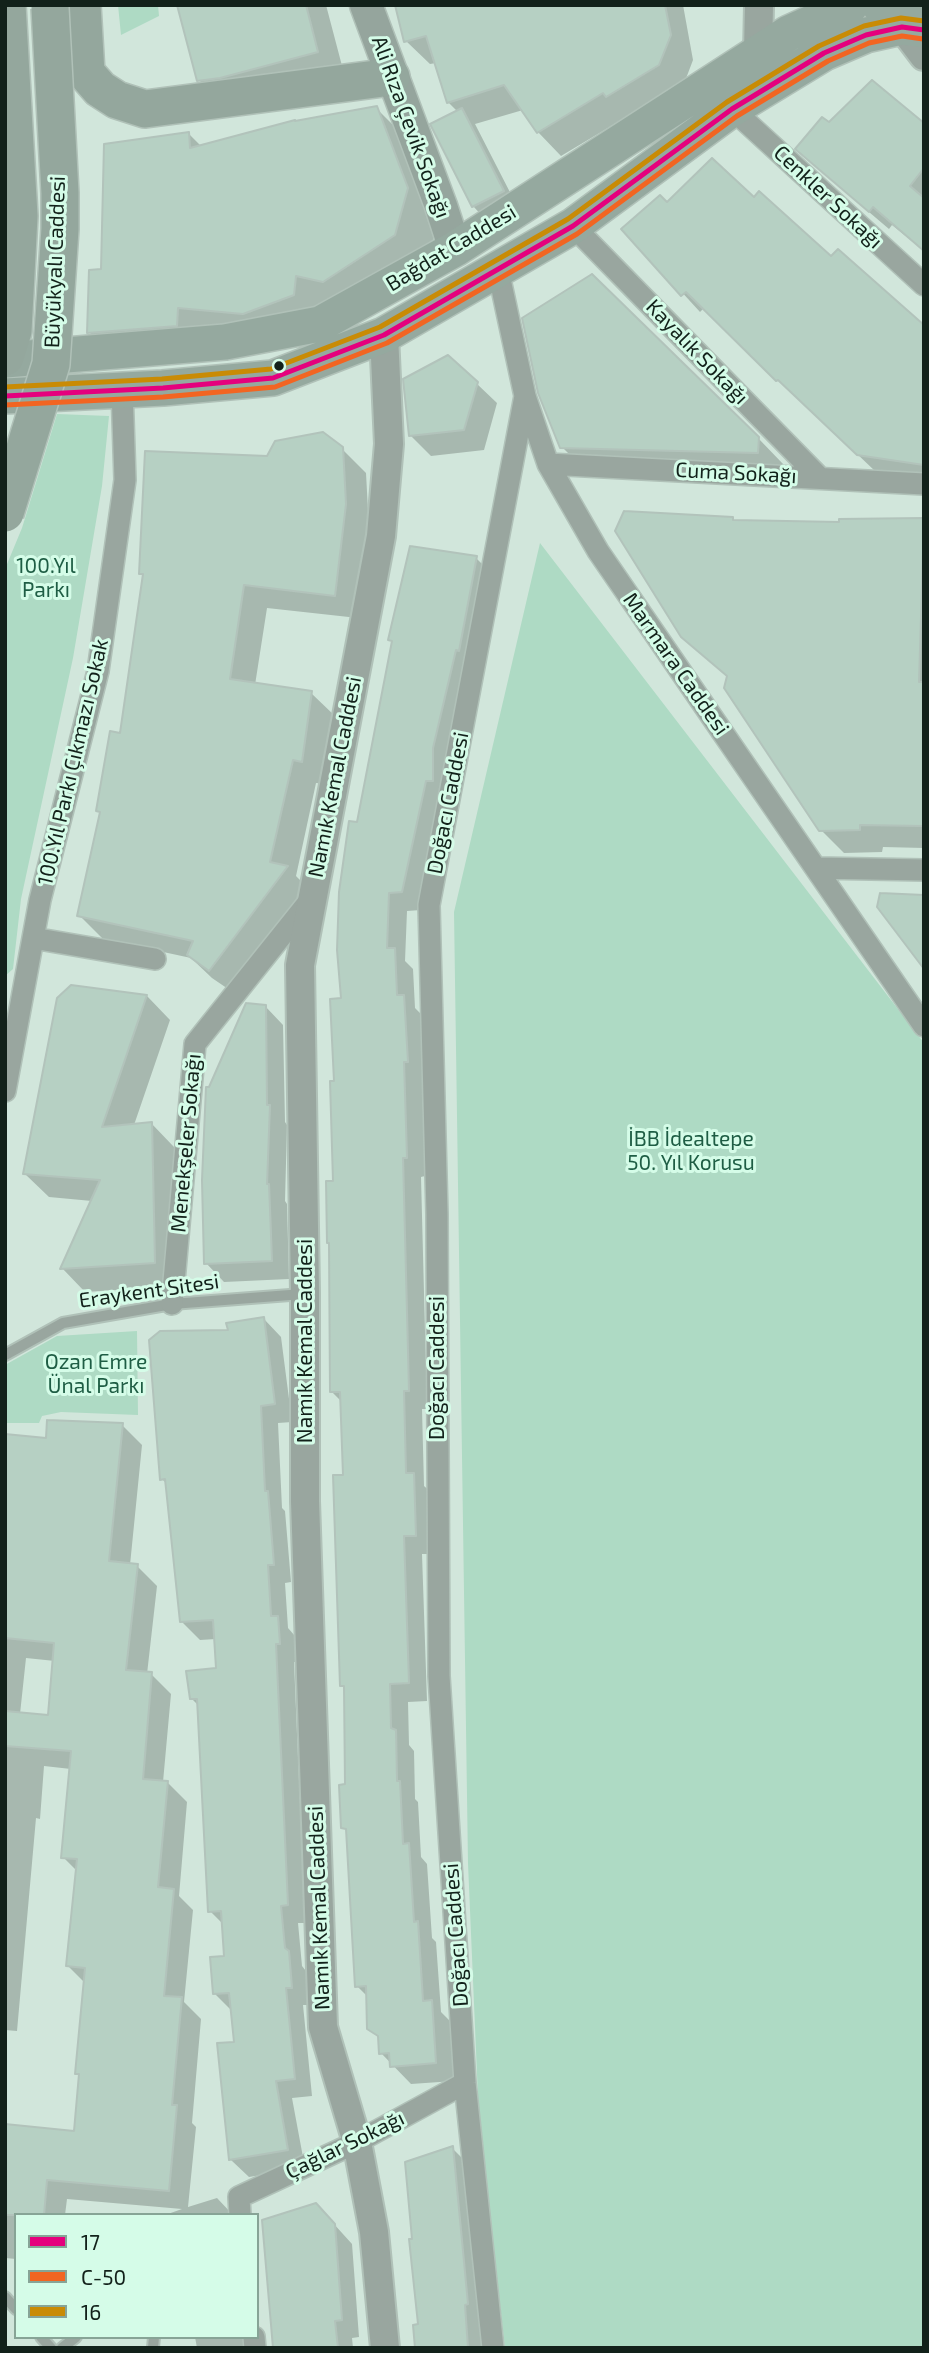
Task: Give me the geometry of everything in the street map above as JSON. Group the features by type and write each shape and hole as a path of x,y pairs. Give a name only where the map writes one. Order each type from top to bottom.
{"highway":[{"path":"60,6 86,73 100,89 130,106 145,109 391,77"},
{"name":"Büyükyalı Caddesi","path":"5,513 51,364 60,229 60,6"},
{"name":"Büyükyalı Caddesi","path":"5,358 13,331 19,216 7,13"}],"main road":[{"name":"Ali Rıza Çevik Sokağı","path":"366,5 455,249"},
{"name":"Bağdat Caddesi","path":"5,358 225,342 320,324 455,249 789,33 851,5"},
{"name":"Bağdat Caddesi","path":"5,396 163,388 273,378 384,335 573,226 732,109 824,53 907,17"}],"street":[{"path":"758,53 759,5"},
{"path":"907,17 924,56"},
{"name":"Cenkler Sokağı","path":"732,109 924,285"},
{"name":"Kayalık Sokağı","path":"573,226 820,478"},
{"name":"Marmara Caddesi","path":"498,270 526,396 548,464 598,551 924,1026"},
{"name":"Namık Kemal Caddesi","path":"384,335 389,444 381,536 300,965 306,1293 305,1500 323,2027 356,2142 374,2232 385,2348"},
{"name":"100.Yıl Parkı Çıkmazı Sokak","path":"5,1091 40,900 98,671 125,480 122,389"},
{"name":"Doğacı Caddesi","path":"493,2348 465,2083 439,1676 437,1228 429,905 526,396"},
{"name":"Cuma Sokağı","path":"548,464 924,484"},
{"path":"817,868 924,870"},
{"name":"Menekşeler Sokağı","path":"172,1304 195,1044 313,897"},
{"path":"33,938 155,959"},
{"name":"Çağlar Sokağı","path":"240,2213 239,2197 356,2142 465,2083"}],"lane":[{"name":"Eraykent Sitesi","path":"5,1355 63,1323 172,1304 306,1293"}],"green space":[{"path":"118,5 158,5 159,16 121,35"},
{"name":"100.Yıl Parkı","path":"57,414 109,416 102,486 73,658 21,899 13,969 5,976 5,569 22,528"},
{"name":"İBB İdealtepe 50. Yıl Korusu","path":"540,543 924,1043 924,2348 505,2348 479,2121 468,1863 454,912"},
{"name":"Ozan Emre Ünal Parkı","path":"137,1331 138,1415 61,1412 42,1416 39,1423 5,1423 5,1365 57,1336"}],"building":[{"path":"177,5 306,5 318,52 220,78 197,81"},
{"path":"395,5 665,5 671,35 659,65 606,97 603,93 537,133 504,85 447,103 426,36 404,42"},
{"path":"872,80 924,123 924,168 910,186 924,198 924,251 873,207 869,212 795,149 822,117 829,122"},
{"path":"377,106 408,188 395,235 323,282 296,276 294,295 243,314 178,308 177,326 87,333 89,270 101,269 104,144 189,132 190,148 295,120"},
{"path":"462,108 504,191 472,207 430,124"},
{"path":"712,158 754,197 759,191 831,256 838,249 924,325 924,465 857,455 776,381 686,292 681,296 621,229 660,195 667,202"},
{"path":"592,274 759,437 758,453 560,448 538,393 522,318"},
{"path":"448,355 478,382 464,430 409,436 403,379"},
{"path":"323,432 343,447 346,504 335,596 244,585 230,679 312,691 302,762 293,760 270,862 288,866 209,971 187,955 193,941 77,916 100,812 96,811 110,731 120,733 143,574 139,574 145,451 267,456 275,441"},
{"path":"624,511 733,517 733,520 839,522 839,519 924,518 919,682 924,682 924,826 860,825 860,830 819,831 724,688 727,676 681,637 615,531"},
{"path":"410,546 477,556 459,651 456,650 433,748 433,781 426,781 402,892 389,893 387,948 395,948 397,995 404,995 408,1062 404,1062 407,1158 403,1158 409,1391 404,1391 406,1473 414,1473 416,1536 404,1536 409,1683 390,1684 391,1728 396,1730 397,1781 400,1781 403,1844 409,1843 423,2001 432,2000 436,2063 390,2067 389,2053 379,2054 378,2036 367,2029 366,1986 355,1987 346,1829 341,1828 339,1785 345,1784 344,1686 340,1686 333,1475 343,1475 340,1392 330,1392 326,1181 333,1181 330,1081 334,1081 330,999 341,998 337,950 339,892 349,821 357,822 392,641 388,640"},
{"path":"880,893 924,895 924,969 877,907"},
{"path":"71,985 147,995 102,1127 152,1122 155,1263 60,1269 100,1180 23,1174 57,998"},
{"path":"246,1003 266,1005 267,1105 270,1105 267,1184 272,1261 204,1264 202,1180 206,1087 209,1087"},
{"path":"264,1317 275,1404 261,1406 265,1491 268,1491 274,1565 268,1565 271,1616 278,1616 280,1644 276,1644 288,1905 281,1906 292,1988 286,1988 295,2079 276,2081 288,2150 229,2160 217,2043 234,2042 229,1993 213,1994 210,1957 224,1956 221,1911 208,1912 197,1699 190,1699 186,1671 216,1668 213,1620 180,1622 165,1479 160,1480 149,1340 160,1331 228,1330 226,1323"},
{"path":"47,1420 123,1423 109,1561 138,1564 126,1670 152,1672 143,1779 168,1781 158,1887 174,1889 164,1996 182,1997 172,2105 177,2105 169,2191 47,2180 44,2213 5,2215 5,2124 74,2131 79,2074 75,2074 85,1968 66,1966 77,1859 61,1858 71,1751 5,1746 5,1711 48,1715 54,1643 5,1638 5,1434 46,1438"},
{"path":"453,2146 468,2304 465,2305 468,2348 415,2348 413,2325 418,2324 409,2239 412,2239 405,2162"},
{"path":"316,2203 335,2224 342,2320 335,2321 338,2348 273,2348 262,2220"}],"transit line":[{"name":"16","path":"5,387 162,379 271,369 380,327 568,219 727,102 819,46 864,26 901,18 924,21"},
{"name":"17","path":"5,396 163,388 273,378 384,335 573,226 732,109 824,53 866,35 902,27 924,30"},
{"name":"C-50","path":"5,405 163,397 275,387 387,343 577,234 737,116 828,61 869,43 902,36 923,39"}]}
